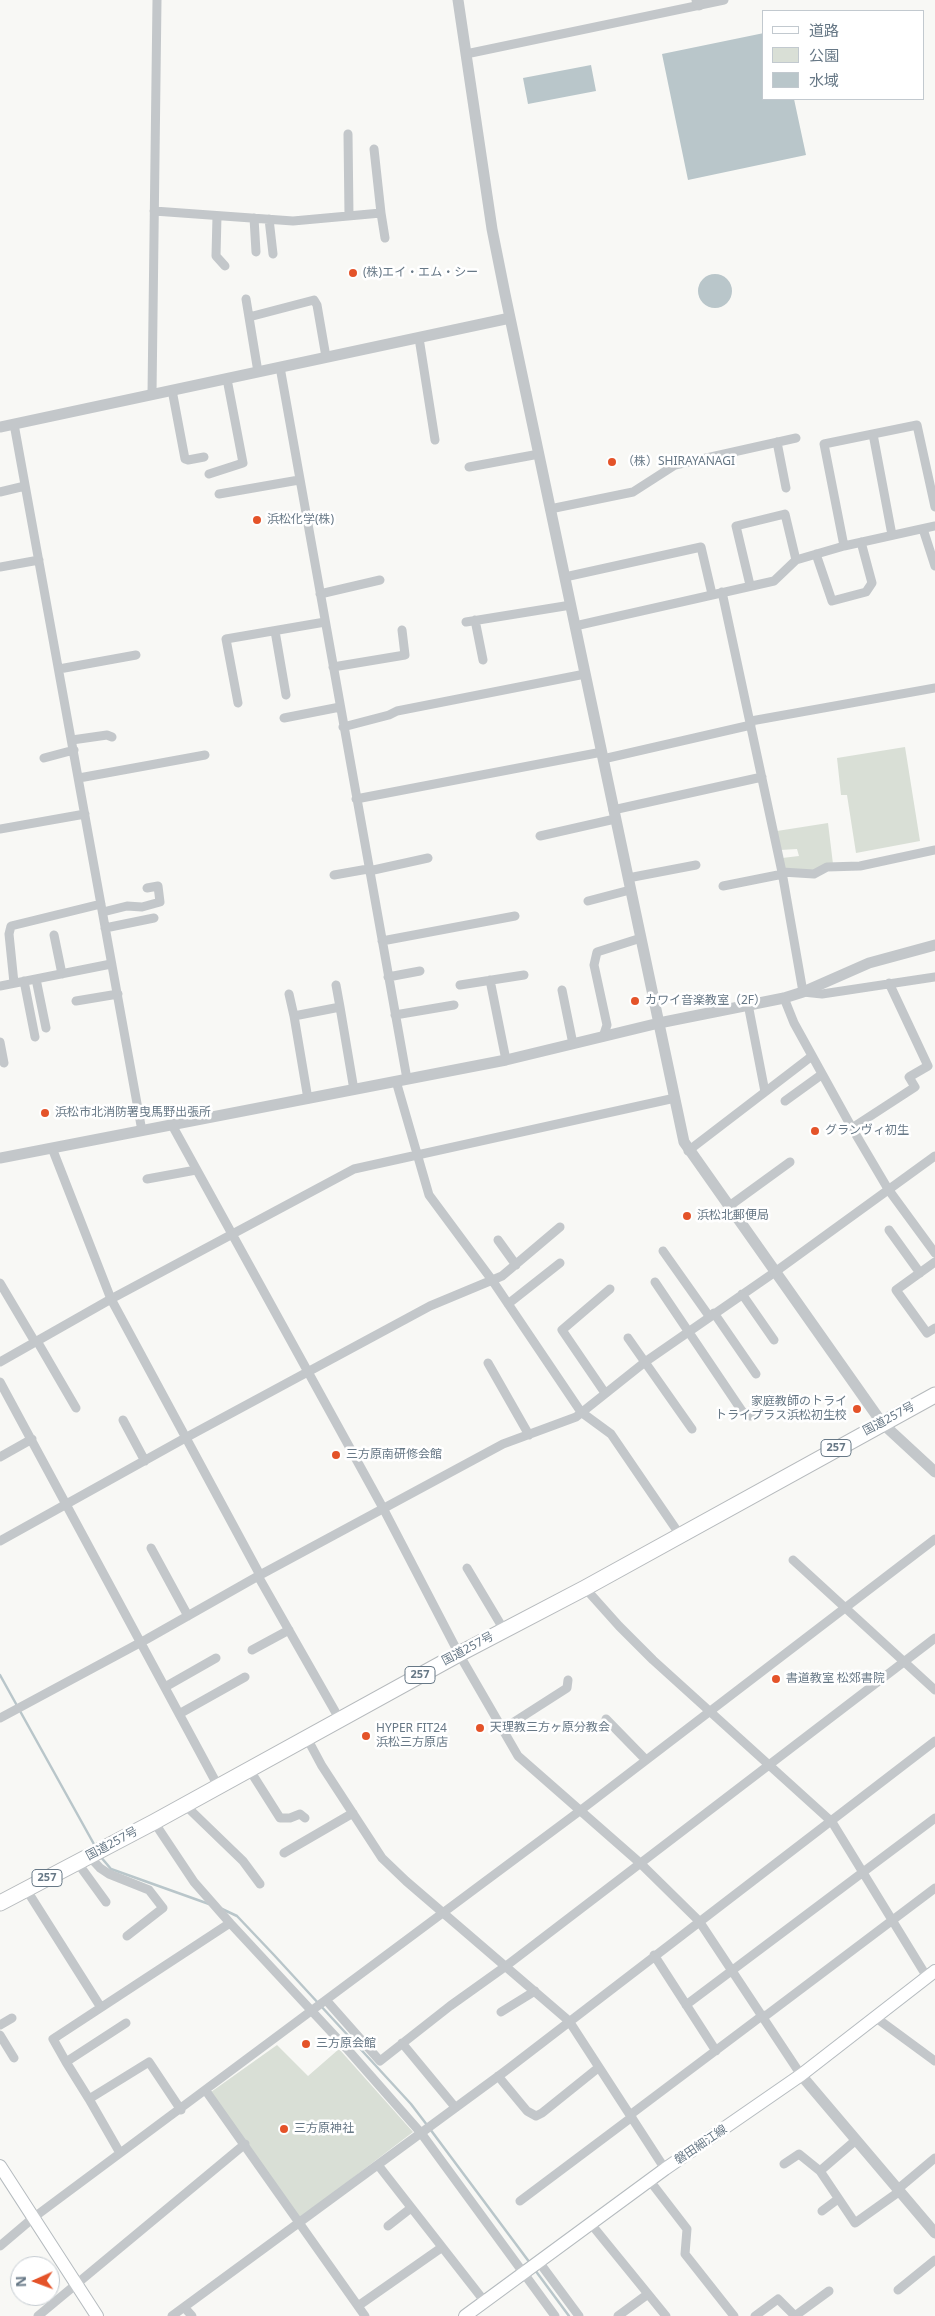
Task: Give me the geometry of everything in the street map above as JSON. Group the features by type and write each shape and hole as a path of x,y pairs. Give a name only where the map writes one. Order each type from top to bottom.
{"highway":[{"name":"国道257号","path":"0,1903 154,1822 459,1654 585,1588 935,1394"}],"main road":[{"name":"磐田細江線","path":"464,2316 665,2169 801,2074 931,1974"},
{"path":"0,2166 97,2316"}],"street":[{"path":"152,394 157,0"},
{"path":"458,0 492,228 684,1142 688,1151 882,1422 935,1472"},
{"path":"466,54 698,3 724,0"},
{"path":"348,134 349,216"},
{"path":"374,149 385,238"},
{"path":"154,211 293,221 381,213"},
{"path":"217,216 216,256 225,266"},
{"path":"254,218 256,252"},
{"path":"269,219 273,254"},
{"path":"246,298 258,372"},
{"path":"249,317 314,300 317,305 326,357"},
{"path":"0,427 510,318"},
{"path":"419,338 435,440"},
{"path":"280,367 395,1016 401,1080 417,1155 429,1195 492,1280 581,1412 611,1434 680,1535"},
{"path":"209,474 243,463 227,379"},
{"path":"172,390 185,459 204,457"},
{"path":"14,424 142,1131"},
{"path":"844,546 824,444 917,425 935,507"},
{"path":"873,434 892,536"},
{"path":"550,509 633,492 675,465 796,438"},
{"path":"776,442 786,488"},
{"path":"469,467 539,454"},
{"path":"219,494 300,480"},
{"path":"0,492 25,486"},
{"path":"750,585 736,526 785,514 796,560"},
{"path":"575,626 774,581 796,560 844,546 935,526"},
{"path":"922,529 935,566"},
{"path":"816,554 832,601 866,592 872,583 861,542"},
{"path":"565,577 702,547 712,594"},
{"path":"0,568 39,560"},
{"path":"320,594 380,580"},
{"path":"722,592 782,873 803,992"},
{"path":"483,660 471,621 571,605"},
{"path":"238,703 226,639 324,622"},
{"path":"275,630 286,695"},
{"path":"333,667 405,654 402,630"},
{"path":"59,668 136,655"},
{"path":"343,727 424,705 585,674"},
{"path":"356,799 602,755 751,723 935,688"},
{"path":"284,718 340,707"},
{"path":"72,740 107,735 112,737"},
{"path":"44,758 74,750"},
{"path":"79,778 204,755"},
{"path":"540,836 614,814 762,777"},
{"path":"0,828 85,814"},
{"path":"723,886 782,873 814,874 827,867 860,866 935,850"},
{"path":"334,875 428,858"},
{"path":"628,878 696,865"},
{"path":"35,1037 19,982 8,934 11,926 102,908 142,907 160,902 158,886 147,888"},
{"path":"588,901 630,890"},
{"path":"382,941 515,916"},
{"path":"106,928 154,918"},
{"path":"54,935 62,974"},
{"path":"603,1037 607,1025 594,965 596,955 598,950 641,938"},
{"path":"0,1158 506,1060 659,1023 784,998 803,992 869,963 935,945"},
{"path":"0,986 112,964"},
{"path":"388,977 420,971"},
{"path":"460,985 524,975"},
{"path":"803,992 822,994 935,978"},
{"path":"36,979 46,1028"},
{"path":"490,980 506,1060"},
{"path":"852,1128 915,1087 909,1077 928,1066 889,983"},
{"path":"336,984 354,1090"},
{"path":"562,990 573,1044"},
{"path":"76,1001 118,994"},
{"path":"290,994 308,1099"},
{"path":"784,998 794,1023 821,1075 888,1189 935,1253"},
{"path":"748,1004 765,1092"},
{"path":"395,1016 454,1005"},
{"path":"294,1016 340,1007"},
{"path":"0,1042 4,1063"},
{"path":"688,1151 812,1056"},
{"path":"785,1101 821,1075"},
{"path":"0,1362 111,1299 354,1169 675,1098"},
{"path":"172,1124 383,1508 459,1654 518,1756 640,1863 699,1920 801,2074 935,2233"},
{"path":"52,1148 111,1299 187,1437 259,1575 340,1720"},
{"path":"0,1718 141,1642 259,1575 503,1444 576,1417 645,1362 775,1272 935,1156"},
{"path":"728,1207 790,1162"},
{"path":"147,1179 196,1170"},
{"path":"0,1542 187,1437 430,1306 502,1276 560,1227"},
{"path":"889,1230 920,1273"},
{"path":"498,1240 516,1265"},
{"path":"663,1251 756,1374"},
{"path":"935,1262 896,1290 927,1333 935,1328"},
{"path":"508,1304 560,1263"},
{"path":"655,1282 746,1414 750,1416 762,1409"},
{"path":"0,1283 76,1408"},
{"path":"605,1394 562,1330 610,1289"},
{"path":"742,1294 774,1340"},
{"path":"628,1338 692,1429"},
{"path":"488,1363 529,1435"},
{"path":"0,1382 218,1786"},
{"path":"123,1420 145,1461"},
{"path":"0,1457 32,1439"},
{"path":"0,2246 33,2218 181,2110 442,1912 581,1810 935,1539"},
{"path":"150,1548 188,1616"},
{"path":"793,1560 935,1690"},
{"path":"467,1568 504,1630"},
{"path":"585,1588 618,1626 832,1822 891,1920 931,1974"},
{"path":"252,1650 289,1630"},
{"path":"326,2000 380,2061 935,1638"},
{"path":"165,1687 216,1658"},
{"path":"179,1714 245,1677"},
{"path":"503,1729 567,1688 568,1680"},
{"path":"606,1719 646,1760"},
{"path":"307,1738 322,1766 382,1858 442,1912 569,2020 598,2068 665,2169"},
{"path":"172,2316 498,2076 699,1920 832,1822 935,1741"},
{"path":"249,1769 280,1818 290,1818 300,1814 305,1818"},
{"path":"184,1804 243,1861 260,1884"},
{"path":"284,1853 353,1813"},
{"path":"686,2005 935,1818"},
{"path":"154,1822 207,1898 421,2133 555,2316"},
{"path":"91,1855 106,1902"},
{"path":"91,1855 100,1868 109,1874 149,1890 163,1908 127,1936"},
{"path":"520,2201 716,2051 935,1888"},
{"path":"26,1889 100,2006"},
{"path":"120,2153 52,2039 230,1923"},
{"path":"654,1955 716,2051"},
{"path":"502,2012 535,1991"},
{"path":"875,2017 935,2061"},
{"path":"0,2025 12,2018"},
{"path":"66,2062 126,2023"},
{"path":"0,2035 14,2058"},
{"path":"402,2043 455,2107"},
{"path":"89,2099 149,2062 181,2110"},
{"path":"498,2076 527,2111 536,2116 598,2068"},
{"path":"206,2091 365,2316"},
{"path":"820,2171 856,2140"},
{"path":"38,2316 245,2144"},
{"path":"784,2164 799,2154 820,2171 855,2223 899,2190 935,2158"},
{"path":"378,2165 485,2302"},
{"path":"650,2181 687,2229 685,2254 734,2316"},
{"path":"822,2211 838,2198"},
{"path":"388,2226 411,2208"},
{"path":"591,2224 666,2316"},
{"path":"358,2306 441,2248"},
{"path":"898,2290 935,2260"},
{"path":"539,2262 579,2316"},
{"path":"755,2316 778,2299 795,2316 829,2291"},
{"path":"618,2316 648,2294"},
{"path":"184,2307 192,2316"}],"green space":[{"path":"905,747 920,841 856,853 847,795 841,795 837,758"},
{"path":"828,823 833,864 814,871 784,869 782,858 799,856 797,849 780,850 777,831"},
{"path":"277,2045 308,2076 339,2049 413,2132 300,2218 211,2092"}],"water":[{"path":"762,33 762,100 794,100 806,155 688,180 662,54"},
{"path":"591,65 596,91 528,104 523,78"},
{"path":"715,274 727,279 732,291 727,303 715,308 703,303 698,291 703,279"}],"waterway":[{"path":"0,1675 95,1846"},
{"path":"100,1856 111,1869 209,1904"},
{"path":"222,1909 237,1916 411,2104 427,2125"},
{"path":"430,2129 530,2263"},
{"path":"535,2270 569,2316"}],"place":[{"name":"(株)エイ・エム・シー","path":"353,273"},
{"name":"（株）SHIRAYANAGI","path":"612,462"},
{"name":"浜松化学(株)","path":"257,520"},
{"name":"カワイ音楽教室（2F）","path":"635,1001"},
{"name":"浜松市北消防署曳馬野出張所","path":"45,1113"},
{"name":"グランヴィ初生","path":"815,1131"},
{"name":"浜松北郵便局","path":"687,1216"},
{"name":"家庭教師のトライ トライプラス浜松初生校","path":"857,1409"},
{"name":"三方原南研修会館","path":"336,1455"},
{"name":"書道教室 松郊書院","path":"776,1679"},
{"name":"天理教三方ヶ原分教会","path":"480,1728"},
{"name":"HYPER FIT24 浜松三方原店","path":"366,1736"},
{"name":"三方原会館","path":"306,2044"},
{"name":"三方原神社","path":"284,2129"}]}
